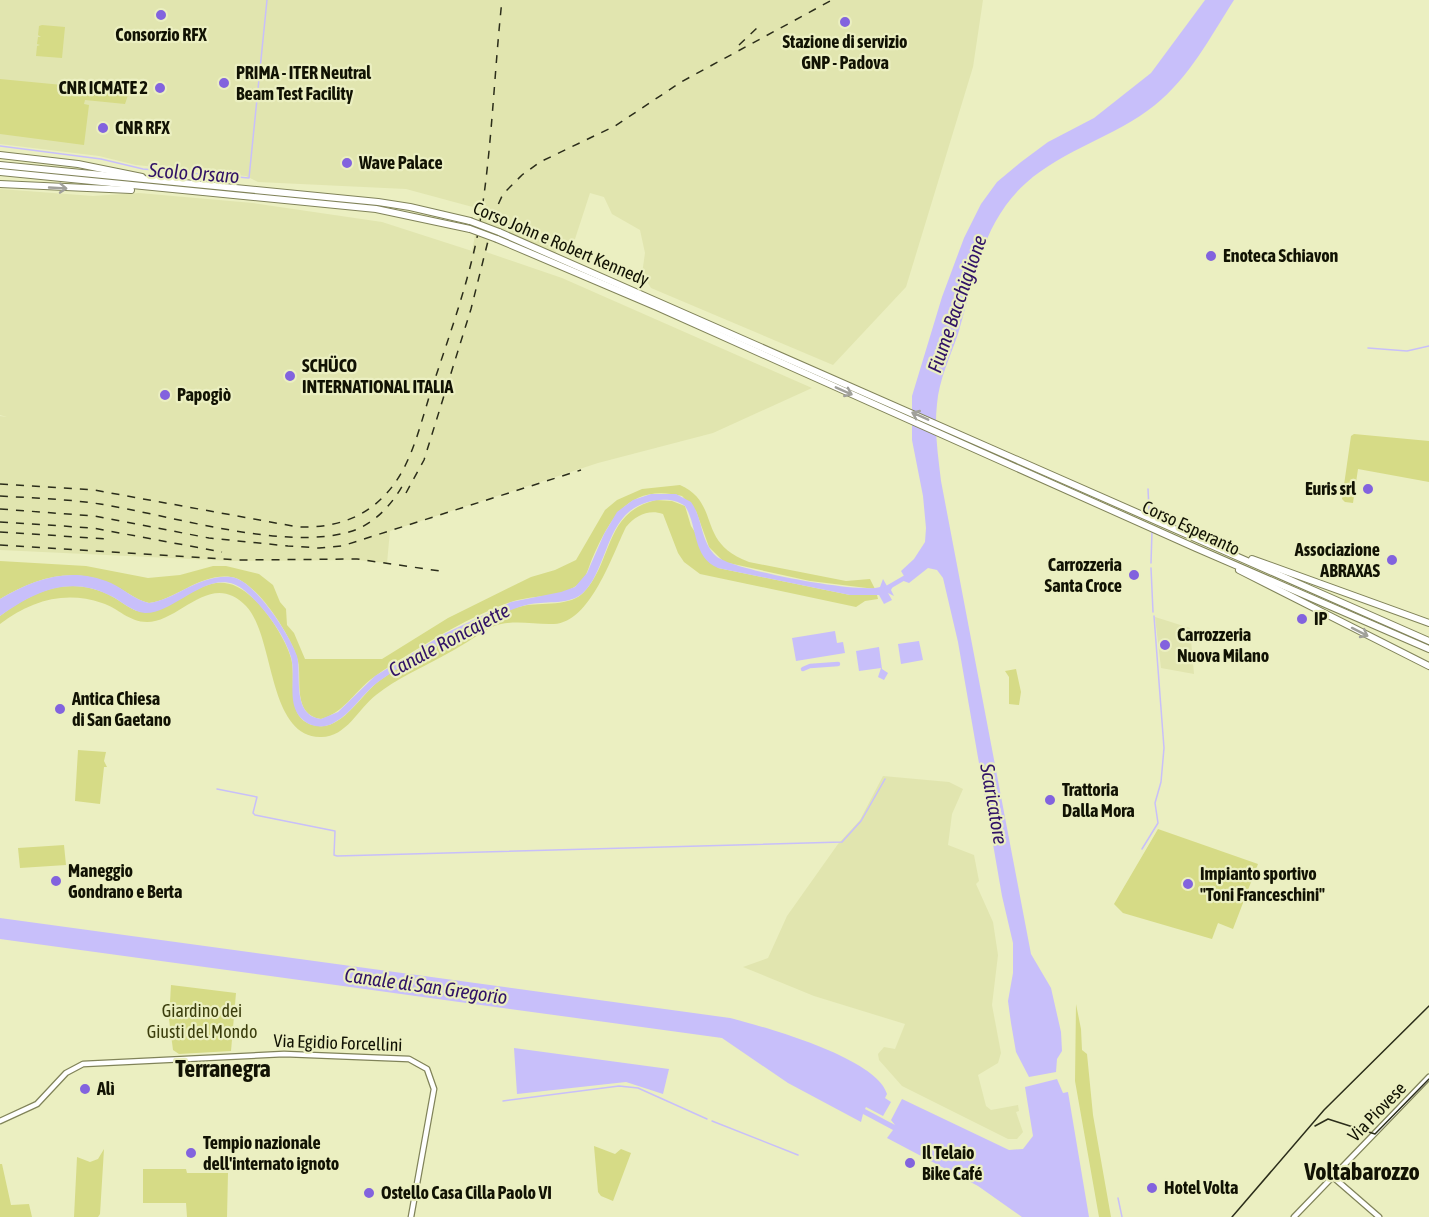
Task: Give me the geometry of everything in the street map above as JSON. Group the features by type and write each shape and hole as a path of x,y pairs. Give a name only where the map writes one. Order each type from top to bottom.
{"highway":[{"path":"0,154 78,164 177,183"},
{"name":"Corso John e Robert Kennedy","path":"0,165 377,206 470,221 942,426"},
{"name":"Corso John e Robert Kennedy","path":"0,172 158,189 377,206"},
{"path":"0,184 86,189 158,189"},
{"name":"Corso John e Robert Kennedy","path":"409,210 498,235"},
{"name":"Corso John e Robert Kennedy","path":"603,280 941,434"},
{"name":"Corso Esperanto","path":"942,426 1429,641"},
{"name":"Corso Esperanto","path":"941,434 1429,649"},
{"path":"1200,538 1429,623"},
{"path":"1196,548 1429,666"}],"street":[{"name":"Via Egidio Forcellini","path":"0,1121 37,1104 66,1073 79,1065 285,1054 399,1057 420,1063 432,1078 434,1096 411,1217"},
{"name":"Via Piovese","path":"1294,1217 1429,1077"},
{"path":"1333,1177 1379,1217"}],"shaded area":[{"path":"0,0 983,0 973,67 906,287 833,365 651,288 642,274 645,253 640,230 612,214 604,197 590,193 575,239 570,242 557,242 556,254 493,229 486,252 562,278 812,388 713,433 598,463 390,531 387,563 358,560 234,561 0,550 0,416 7,417 0,415 0,189 93,196 139,193 253,203 382,222 472,251 480,209 406,189 258,182 246,176 136,165 99,156 0,144"},
{"path":"1155,617 1190,628 1194,674 1161,668"},
{"path":"883,776 949,782 963,789 952,814 948,845 974,855 979,881 976,884 993,922 998,955 992,1005 1001,1053 998,1063 978,1075 986,1106 991,1110 1018,1105 1019,1111 1016,1112 1023,1132 1017,1139 1008,1139 902,1086 879,1060 878,1054 884,1047 895,1049 905,1024 814,996 743,967 768,958 787,916 838,844 860,820"}],"green space":[{"path":"39,26 65,27 62,58 36,56 37,46 40,45 37,44 38,37 41,37 38,35"},
{"path":"0,79 125,91 128,95 125,104 85,100 84,104 89,105 84,145 0,134"},
{"path":"1354,434 1429,441 1429,482 1358,469 1353,503 1345,502 1342,499 1351,436"},
{"path":"680,485 693,493 701,502 715,534 721,544 732,554 749,562 846,581 870,579 875,589 810,581 724,562 709,547 696,511 682,496 664,493 648,495 635,499 614,518 579,584 562,593 514,601 457,626 383,671 364,685 336,712 321,719 312,716 302,704 298,661 289,638 272,611 241,580 231,577 209,579 159,601 149,603 116,586 96,579 68,575 40,580 0,599 0,561 86,566 148,578 180,575 213,566 226,566 259,574 273,585 280,602 286,609 287,625 294,633 305,659 382,659 448,618 531,577 555,570 576,560 605,510 617,500 642,489"},
{"path":"656,500 672,501 685,506 691,526 718,568 850,595 877,595 878,599 865,601 856,607 700,574 684,562 678,553 663,514 648,513 638,516 626,527 599,585 579,612 567,620 554,624 506,623 490,628 392,684 369,701 351,722 337,733 320,737 303,732 290,720 281,703 255,620 246,606 233,596 220,593 208,595 159,620 147,622 135,620 108,605 88,599 61,598 23,609 0,624 0,616 13,607 40,592 54,588 68,586 98,590 132,609 145,612 174,602 200,588 226,583 240,588 255,600 281,635 291,658 294,699 300,717 308,723 319,726 327,725 344,717 372,687 391,673 487,619 523,606 564,602 578,597 593,580 618,526 639,506"},
{"path":"1016,669 1021,692 1019,705 1009,704 1009,677 1005,671"},
{"path":"78,750 106,752 104,761 107,767 104,767 100,804 75,801"},
{"name":"Impianto sportivo \"Toni Franceschini\"","path":"1158,829 1258,864 1233,929 1218,923 1212,939 1123,913 1114,904"},
{"path":"64,845 66,865 20,868 18,848"},
{"name":"Giardino dei Giusti del Mondo","path":"171,985 236,993 231,1051 179,1054 173,1050 169,1019"},
{"path":"1076,1004 1082,1050 1087,1054 1093,1115 1111,1217 1099,1217 1075,1081"},
{"path":"594,1146 615,1154 621,1149 631,1153 613,1201 601,1196 598,1192"},
{"path":"104,1149 100,1214 98,1217 74,1217 77,1157 90,1162 98,1159"},
{"path":"0,1164 2,1164 11,1205 29,1204 32,1217 0,1217"},
{"path":"143,1169 186,1169 187,1173 228,1173 227,1217 187,1217 186,1203 143,1203"}],"water":[{"path":"1205,0 1234,0 1199,56 1167,94 1140,116 1041,171 1011,198 999,215 989,234 975,273 938,395 936,433 941,481 1031,954 1051,988 1061,1032 1062,1051 1057,1059 1056,1072 1029,1077 1016,1052 1011,1023 1008,1001 1013,973 1013,943 1002,896 958,642 943,578 937,570 928,568 909,583 901,580 904,576 901,571 914,559 925,542 926,528 923,496 912,440 912,396 942,297 964,238 981,204 997,182 1048,142 1094,118 1151,73"},
{"path":"651,494 676,494 691,502 711,550 727,562 769,574 848,587 880,587 883,579 887,586 893,586 891,590 894,596 888,593 892,600 884,604 879,595 850,595 718,568 710,563 700,549 685,506 672,501 657,500 636,507 622,519 615,529 590,585 578,597 565,601 518,607 451,638 392,672 341,718 332,724 322,726 309,724 296,711 292,694 291,657 288,648 266,612 245,591 233,584 220,582 207,585 169,606 145,613 132,609 98,590 68,586 40,593 0,616 0,599 27,585 54,577 82,575 96,578 111,583 149,603 159,601 208,579 231,577 250,587 279,622 297,656 300,693 305,710 321,719 338,712 375,676 444,634 511,602 575,587 587,573 604,534 617,512 633,500"},
{"path":"835,631 837,643 843,642 845,653 796,661 792,638"},
{"path":"919,641 923,660 901,664 898,644"},
{"path":"879,647 882,669 888,673 884,680 878,677 881,668 859,671 856,651"},
{"name":"Canale di San Gregorio","path":"0,918 730,1018 818,1046 863,1068 879,1081 887,1094 885,1098 891,1102 883,1116 866,1107 865,1109 895,1125 891,1120 902,1099 1009,1150 1023,1149 1033,1136 1025,1087 1057,1079 1063,1093 1068,1092 1089,1217 1022,1217 978,1186 887,1138 893,1130 863,1114 861,1122 788,1083 722,1038 0,939"},
{"path":"514,1048 669,1069 663,1094 626,1082 517,1094"}],"waterway":[{"name":"Scolo Orsaro","path":"0,146 101,159 143,169 249,178 267,0"},
{"path":"1368,348 1407,351 1429,346"},
{"path":"1148,489 1149,509"},
{"path":"1151,563 1152,531"},
{"path":"1151,568 1153,612"},
{"name":"Canale Roncajette","path":"887,588 906,577"},
{"path":"1142,849 1158,823 1155,803 1161,782 1164,748 1154,616"},
{"path":"803,669 810,666 838,664"},
{"path":"217,789 257,797 253,813 255,815 335,831 334,855 337,856 842,842 861,821 885,779"},
{"path":"503,1101 619,1086 638,1088 707,1119"},
{"path":"712,1121 798,1155"},
{"path":"1118,1198 1122,1217"}],"tram line":[{"path":"1232,1217 1324,1110 1429,1006"},
{"path":"1315,1126 1328,1119 1375,1134 1429,1079"}],"railway":[{"path":"0,484 94,490 298,527 322,526 345,521 376,504 394,484 409,458 471,264 480,222 487,167 502,0"},
{"path":"485,233 503,194 522,175 540,162 615,126 681,82 832,0"},
{"path":"739,45 757,28"},
{"path":"406,493 424,460 471,309 492,225"},
{"path":"0,509 94,516 209,538 319,548 342,546 581,470"},
{"path":"0,496 100,504 259,534 322,537 358,529 375,519 395,498 405,481"},
{"path":"0,522 93,528 222,552"},
{"path":"0,532 108,539"},
{"path":"0,545 238,560 357,559 440,571"}],"place":[{"name":"Consorzio RFX","path":"161,15"},
{"name":"Stazione di servizio GNP - Padova","path":"845,22"},
{"name":"PRIMA - ITER Neutral Beam Test Facility","path":"224,83"},
{"name":"CNR ICMATE 2","path":"160,88"},
{"name":"CNR RFX","path":"103,128"},
{"name":"Wave Palace","path":"347,163"},
{"name":"Enoteca Schiavon","path":"1211,256"},
{"name":"SCHÜCO INTERNATIONAL ITALIA","path":"290,376"},
{"name":"Papogiò","path":"165,395"},
{"name":"Euris srl","path":"1368,489"},
{"name":"Associazione ABRAXAS","path":"1392,560"},
{"name":"Carrozzeria Santa Croce","path":"1134,575"},
{"name":"IP","path":"1302,619"},
{"name":"Carrozzeria Nuova Milano","path":"1165,645"},
{"name":"Antica Chiesa di San Gaetano","path":"60,709"},
{"name":"Trattoria Dalla Mora","path":"1050,800"},
{"name":"Maneggio Gondrano e Berta","path":"56,881"},
{"name":"Impianto sportivo \"Toni Franceschini\"","path":"1188,884"},
{"name":"Alì","path":"85,1089"},
{"name":"Tempio nazionale dell'internato ignoto","path":"191,1153"},
{"name":"Il Telaio Bike Café","path":"910,1163"},
{"name":"Hotel Volta","path":"1152,1188"},
{"name":"Ostello Casa Cilla Paolo VI","path":"369,1193"}],"district":[{"name":"Terranegra","path":"223,1069"},
{"name":"Voltabarozzo","path":"1362,1172"}],"water label":[{"name":"Fiume Bacchiglione","path":"957,304"},
{"name":"Scaricatore","path":"994,804"}]}
